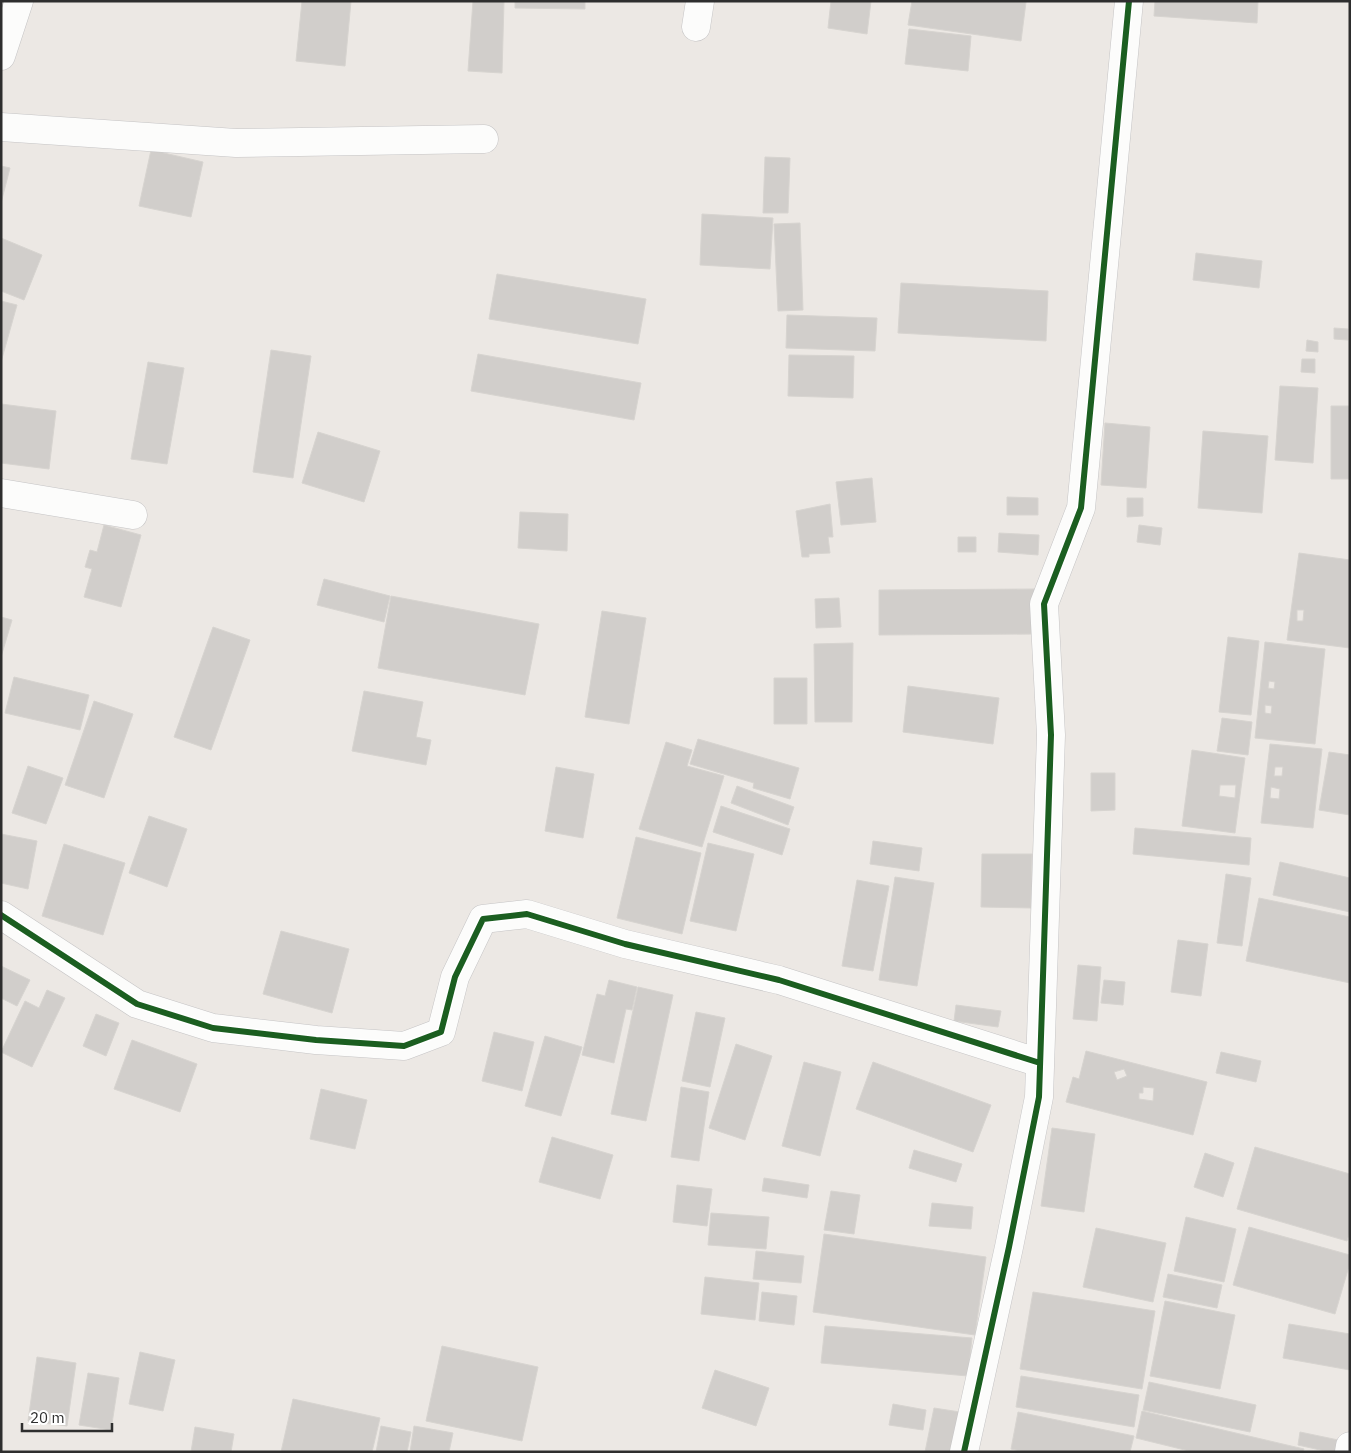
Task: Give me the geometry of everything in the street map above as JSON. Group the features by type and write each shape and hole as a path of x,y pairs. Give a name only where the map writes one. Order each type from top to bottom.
{"street":[{"path":"1,56 19,1"},
{"path":"964,1452 1009,1247 1039,1097 1051,735 1044,604 1081,508 1129,1"},
{"path":"1,127 236,143 484,139"},
{"path":"1,493 133,515"},
{"path":"1,916 137,1004 213,1028 316,1040 404,1046 441,1032 455,977 483,919 527,914 625,944 779,980 1040,1063"},
{"path":"1349,1452 1350,1446"}],"building":[{"path":"302,1 351,1 345,66 296,61"},
{"path":"473,1 504,1 502,73 468,71"},
{"path":"515,1 585,1 585,9 515,8"},
{"path":"831,1 871,1 867,34 828,28"},
{"path":"912,1 1026,2 1021,41 908,25"},
{"path":"1155,1 1258,1 1257,23 1154,16"},
{"path":"909,29 971,36 968,71 905,64"},
{"path":"151,150 203,162 191,217 139,206"},
{"path":"765,157 790,158 788,213 763,213"},
{"path":"1,166 10,168 1,203"},
{"path":"702,214 773,218 770,269 700,265"},
{"path":"800,223 803,310 778,311 774,224"},
{"path":"1,238 42,255 24,300 1,291"},
{"path":"1196,253 1262,261 1259,288 1193,280"},
{"path":"497,274 646,299 638,344 489,319"},
{"path":"901,283 1048,291 1046,341 898,333"},
{"path":"1,301 17,305 1,362"},
{"path":"787,315 877,318 875,351 786,348"},
{"path":"1334,328 1348,329 1348,340 1334,339"},
{"path":"1307,340 1318,342 1318,352 1306,351"},
{"path":"271,350 311,356 293,478 253,472"},
{"path":"478,354 641,383 634,420 471,391"},
{"path":"789,355 854,356 853,398 788,396"},
{"path":"1302,359 1315,359 1315,373 1301,372"},
{"path":"148,362 184,368 167,464 131,459"},
{"path":"1280,386 1318,388 1313,463 1275,460"},
{"path":"1,404 56,411 49,469 1,463"},
{"path":"1331,406 1350,406 1350,479 1331,479"},
{"path":"1105,423 1150,427 1146,488 1101,485"},
{"path":"1203,431 1268,436 1262,513 1198,508"},
{"path":"318,432 380,451 364,502 302,483"},
{"path":"872,478 876,522 841,525 836,482"},
{"path":"1007,497 1038,498 1038,515 1007,515"},
{"path":"1127,498 1143,498 1143,516 1127,517"},
{"path":"830,504 833,537 828,537 830,553 809,554 809,557 802,557 796,511"},
{"path":"520,512 568,514 567,551 518,548"},
{"path":"104,525 141,535 121,607 84,597 92,569 85,567 90,550 97,552"},
{"path":"1139,525 1162,528 1160,545 1137,542"},
{"path":"999,533 1039,535 1038,555 998,552"},
{"path":"958,537 976,537 976,552 958,552"},
{"path":"1299,553 1350,560 1350,648 1287,640","holes":["1297,610 1304,610 1303,621 1297,621"]},
{"path":"324,579 390,596 384,622 317,605"},
{"path":"1036,589 1036,634 879,635 879,590"},
{"path":"391,596 539,624 525,695 378,668"},
{"path":"839,598 841,627 816,628 815,599"},
{"path":"602,611 646,618 629,724 585,717"},
{"path":"1,617 12,620 1,657"},
{"path":"213,627 250,640 211,750 174,737"},
{"path":"1228,637 1259,641 1251,715 1219,712"},
{"path":"1265,642 1325,649 1315,744 1255,738","holes":["1269,681 1275,682 1274,689 1268,688","1265,705 1272,706 1271,714 1265,713"]},
{"path":"853,643 852,722 815,722 814,644"},
{"path":"14,677 89,695 80,730 5,713"},
{"path":"774,678 807,678 807,724 774,724"},
{"path":"908,686 999,698 993,744 903,732"},
{"path":"364,691 423,702 416,737 431,740 426,765 352,751"},
{"path":"94,701 133,714 104,798 65,785"},
{"path":"1222,718 1252,722 1248,755 1217,751"},
{"path":"698,739 799,768 790,799 753,788 754,783 690,764"},
{"path":"666,742 692,750 687,766 724,776 702,847 639,829"},
{"path":"1270,744 1322,749 1313,828 1261,823","holes":["1275,767 1283,767 1282,776 1274,776","1271,787 1280,789 1279,799 1270,798"]},
{"path":"1192,750 1245,758 1235,833 1182,826","holes":["1220,785 1236,785 1235,798 1219,796"]},
{"path":"1329,752 1350,755 1350,815 1319,810"},
{"path":"28,766 63,778 46,824 12,813"},
{"path":"556,767 594,774 583,838 545,831"},
{"path":"1091,773 1115,773 1115,810 1091,811"},
{"path":"737,786 794,807 788,825 731,803"},
{"path":"721,806 790,829 782,855 713,832"},
{"path":"149,816 187,829 167,887 129,873"},
{"path":"1135,828 1251,838 1249,865 1133,854"},
{"path":"1,834 37,841 28,889 1,883"},
{"path":"636,837 701,853 682,934 617,918"},
{"path":"873,841 922,848 919,871 870,864"},
{"path":"708,843 754,854 736,931 690,921"},
{"path":"64,844 125,863 103,935 42,916"},
{"path":"982,854 1032,854 1031,908 981,907"},
{"path":"1280,862 1350,878 1350,912 1273,895"},
{"path":"1226,874 1251,878 1242,946 1217,943"},
{"path":"895,877 934,883 917,986 879,980"},
{"path":"857,880 889,886 873,971 842,966"},
{"path":"1259,898 1350,917 1350,983 1246,961"},
{"path":"281,931 349,949 332,1013 263,994"},
{"path":"1178,940 1208,944 1201,996 1171,992"},
{"path":"1078,965 1101,967 1097,1021 1073,1019"},
{"path":"1,966 30,980 17,1006 1,998"},
{"path":"609,980 637,987 632,1010 626,1009 614,1063 582,1055 597,994 605,996"},
{"path":"1104,980 1125,982 1123,1005 1101,1003"},
{"path":"638,987 673,995 646,1121 611,1114"},
{"path":"47,990 65,998 32,1067 1,1052 25,1001 39,1008"},
{"path":"956,1005 1001,1011 998,1027 954,1021"},
{"path":"696,1012 725,1018 710,1087 682,1081"},
{"path":"96,1014 119,1023 106,1056 83,1046"},
{"path":"494,1032 534,1042 522,1091 482,1081"},
{"path":"545,1036 582,1047 561,1116 525,1106"},
{"path":"132,1040 197,1064 180,1112 114,1089"},
{"path":"736,1044 772,1056 745,1140 709,1128"},
{"path":"1086,1051 1207,1082 1193,1135 1066,1102 1073,1077 1079,1079","holes":["1124,1069 1127,1076 1117,1080 1114,1072","1143,1087 1154,1088 1153,1101 1139,1099 1139,1093 1143,1093"]},
{"path":"1221,1052 1261,1061 1256,1082 1216,1073"},
{"path":"804,1062 841,1072 820,1156 782,1146"},
{"path":"873,1062 991,1105 973,1152 856,1109"},
{"path":"681,1087 709,1092 699,1161 671,1157"},
{"path":"321,1089 367,1100 355,1149 310,1139"},
{"path":"1052,1128 1095,1134 1084,1212 1041,1206"},
{"path":"552,1137 613,1155 600,1199 539,1182"},
{"path":"1255,1147 1350,1174 1350,1231 1347,1241 1237,1209"},
{"path":"914,1150 962,1164 956,1182 909,1168"},
{"path":"1205,1153 1234,1163 1223,1197 1194,1187"},
{"path":"764,1178 809,1185 807,1198 762,1191"},
{"path":"677,1185 712,1189 707,1226 673,1222"},
{"path":"831,1191 860,1195 854,1234 824,1230"},
{"path":"932,1203 973,1207 971,1229 929,1226"},
{"path":"711,1213 769,1217 766,1249 708,1245"},
{"path":"1186,1217 1236,1229 1224,1282 1174,1271"},
{"path":"1249,1227 1350,1255 1350,1263 1335,1314 1233,1285"},
{"path":"1096,1228 1166,1243 1153,1302 1083,1287"},
{"path":"824,1234 986,1257 975,1335 813,1312"},
{"path":"756,1251 804,1256 801,1283 753,1279"},
{"path":"1168,1274 1222,1285 1217,1308 1163,1297"},
{"path":"705,1277 759,1283 755,1320 701,1314"},
{"path":"762,1292 797,1296 794,1325 759,1321"},
{"path":"1033,1292 1155,1311 1142,1389 1020,1369"},
{"path":"1165,1301 1235,1315 1220,1389 1150,1376"},
{"path":"1289,1324 1350,1334 1350,1370 1283,1358"},
{"path":"825,1326 972,1338 968,1376 821,1363"},
{"path":"442,1346 538,1367 522,1441 426,1421"},
{"path":"140,1352 175,1360 163,1411 129,1404"},
{"path":"37,1357 76,1363 67,1426 28,1421"},
{"path":"715,1370 769,1388 756,1426 702,1408"},
{"path":"88,1373 119,1378 111,1430 79,1425"},
{"path":"1021,1376 1139,1395 1134,1427 1016,1407"},
{"path":"1149,1382 1256,1405 1250,1432 1143,1410"},
{"path":"293,1399 380,1418 372,1452 281,1452"},
{"path":"893,1404 926,1410 923,1430 889,1425"},
{"path":"934,1408 960,1412 952,1452 925,1452"},
{"path":"1142,1411 1304,1449 1303,1452 1193,1452 1136,1438"},
{"path":"1018,1412 1134,1436 1130,1452 1025,1452 1011,1449"},
{"path":"381,1426 411,1432 407,1452 376,1452"},
{"path":"414,1426 453,1433 449,1452 410,1452"},
{"path":"195,1427 234,1434 231,1452 191,1452"},
{"path":"1300,1432 1343,1441 1340,1452 1329,1452 1298,1445"}],"cycle path":[{"path":"964,1452 1009,1247 1039,1097 1051,735 1044,604 1081,508 1129,1"},
{"path":"1,915 137,1004 213,1028 316,1040 404,1046 441,1032 455,977 483,919 527,914 625,944 779,980 1040,1063"}]}
